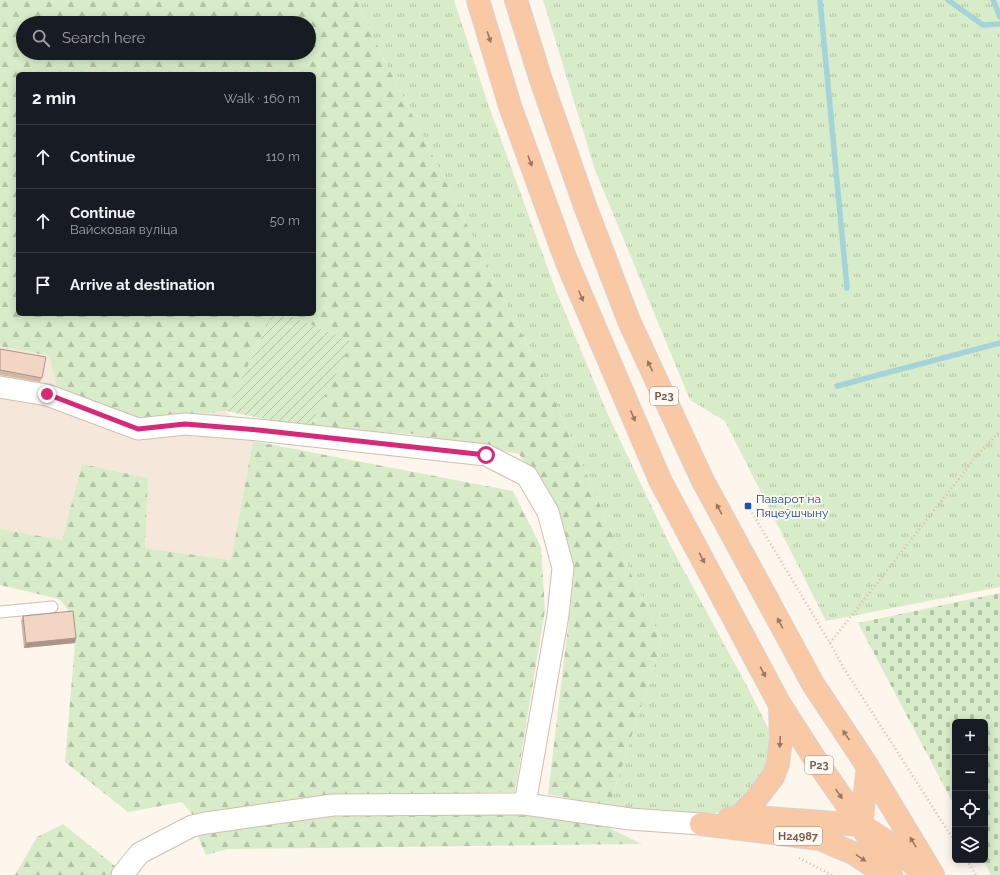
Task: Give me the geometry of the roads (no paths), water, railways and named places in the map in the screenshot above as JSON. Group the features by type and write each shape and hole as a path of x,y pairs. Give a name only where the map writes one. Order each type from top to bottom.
{"highway":[{"name":"Р23","path":"478,0 510,106 566,260 660,480 780,703 813,756 861,825 892,875"},
{"name":"Р23","path":"516,0 541,80 629,321 702,479 809,677 868,768 933,875"},
{"path":"740,816 756,799 772,777 778,764 781,739 780,703"},
{"path":"861,825 868,768"},
{"name":"Н24987","path":"701,824 740,816 861,825 898,849 924,875"},
{"name":"Н24987","path":"701,824 820,839 834,839 845,835 861,825"},
{"name":"Н24987","path":"820,839 855,854 886,875"}],"street":[{"path":"0,387 47,394 138,429 185,424 258,430 486,455 527,476 548,512 563,568 558,615 525,804"},
{"name":"Н24987","path":"122,875 140,853 192,826 333,805 525,804 630,819 701,824"}],"lane":[{"path":"0,612 52,607"}],"waterway":[{"path":"820,0 847,288"},
{"path":"948,0 983,25 1000,24"},
{"path":"993,0 1000,17"},
{"path":"837,386 1000,343"}],"place":[{"name":"Паварот на Пяцеўшчыну","path":"748,506"}]}
